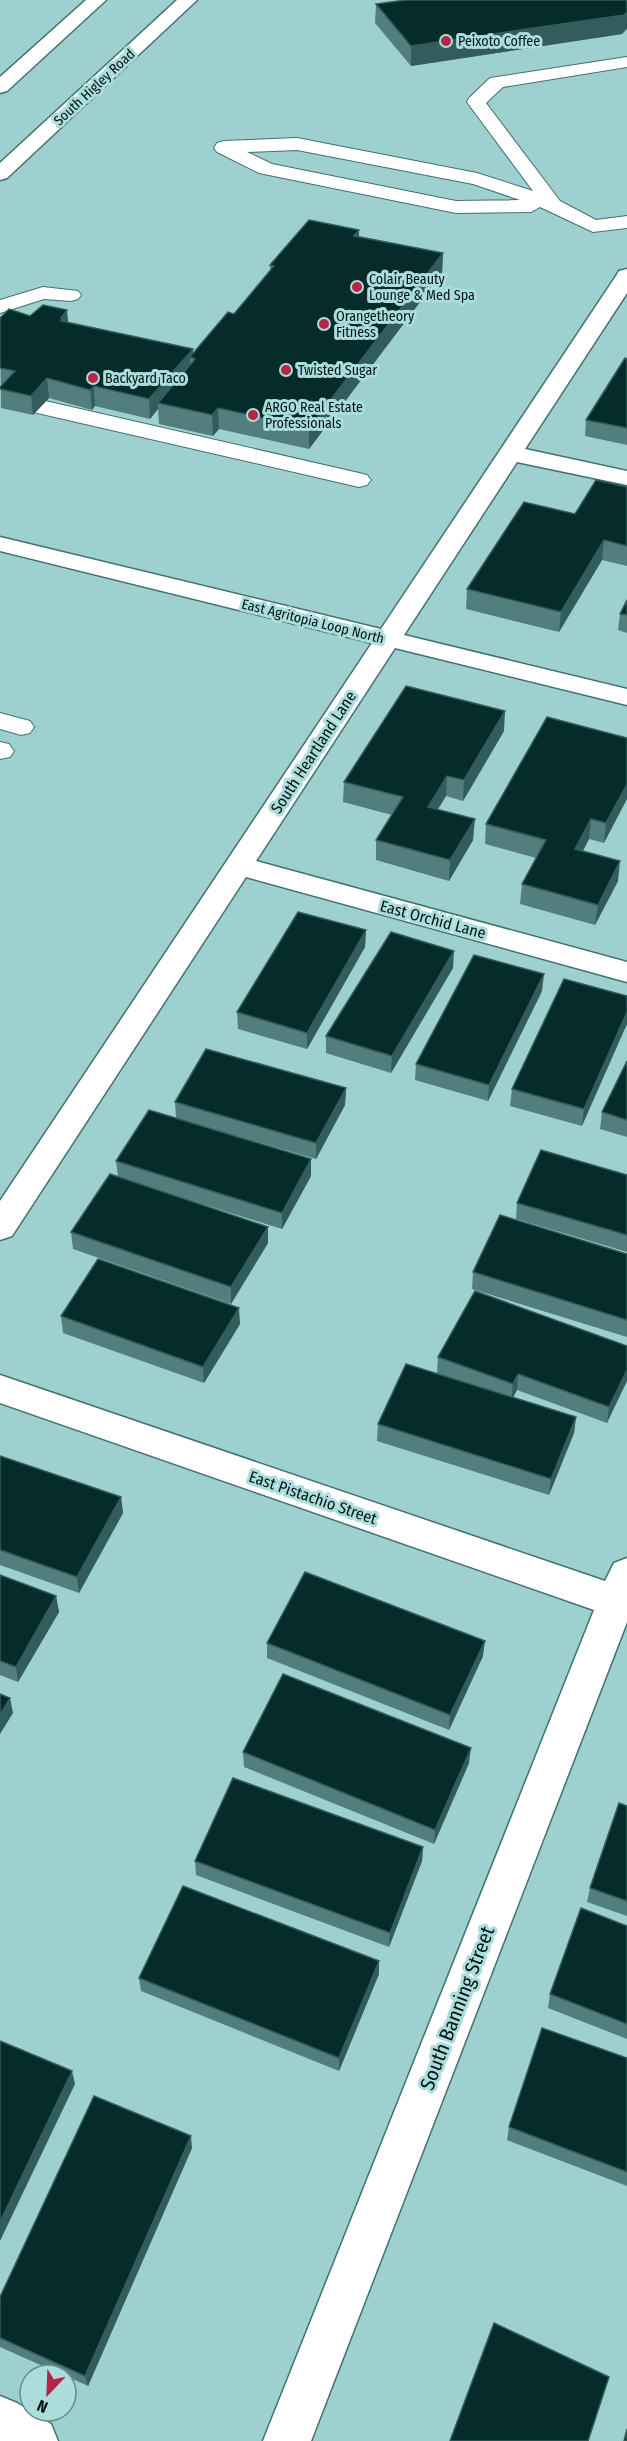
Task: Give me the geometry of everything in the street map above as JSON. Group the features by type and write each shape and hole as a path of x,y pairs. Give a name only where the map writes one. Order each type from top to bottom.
{"street":[{"path":"0,87 97,0"},
{"name":"South Higley Road","path":"0,174 188,0"},
{"name":"South Heartland Lane","path":"0,1227 627,276"},
{"path":"510,453 627,478"},
{"name":"East Agritopia Loop North","path":"0,544 627,698"},
{"name":"East Orchid Lane","path":"239,866 627,972"},
{"name":"East Pistachio Street","path":"0,1389 623,1594"},
{"name":"South Banning Street","path":"287,2441 623,1594"},
{"path":"0,2420 34,2441"}],"lane":[{"path":"553,205 476,102 497,82 627,62"},
{"path":"553,205 456,207 266,169 224,147 297,144 477,179 553,205 593,226 627,222"},
{"path":"375,191 399,164"},
{"path":"0,307 44,293 71,295"},
{"path":"40,407 359,480"}],"building":[{"path":"406,0 627,0 627,12 624,15 411,46 376,4"},
{"path":"309,220 359,230 354,236 443,253 309,428 218,408 212,415 158,403 195,359 190,357 228,312 234,314 274,266 270,265"},
{"name":"Backyard Taco","path":"43,305 67,310 61,321 193,349 149,399 94,386 90,390 47,378 31,396 0,389 15,371 0,368 0,318 9,309 30,316"},
{"path":"625,358 627,359 627,428 586,420"},
{"path":"596,480 627,487 627,546 604,540 561,612 467,589 524,502 575,514"},
{"path":"627,600 627,615 620,614"},
{"path":"406,686 505,711 464,780 447,776 428,807 475,819 450,860 376,840 403,797 344,782"},
{"path":"547,717 627,738 627,784 606,823 591,819 575,849 620,861 598,905 522,884 546,840 486,824"},
{"path":"298,912 366,930 307,1033 237,1012"},
{"path":"391,932 454,951 392,1056 326,1036"},
{"path":"474,955 544,974 489,1085 416,1064"},
{"path":"564,979 627,996 627,1012 584,1109 512,1089"},
{"path":"206,1049 346,1088 316,1143 175,1102"},
{"path":"627,1061 627,1120 602,1112"},
{"path":"149,1110 311,1159 282,1213 116,1161"},
{"path":"541,1150 627,1175 627,1235 517,1203"},
{"path":"110,1174 268,1227 231,1287 71,1232"},
{"path":"500,1215 627,1254 627,1320 473,1272"},
{"path":"98,1259 239,1308 203,1367 61,1316"},
{"path":"475,1291 627,1346 627,1370 609,1407 518,1374 513,1384 438,1357"},
{"path":"406,1364 576,1417 551,1479 378,1424"},
{"path":"0,1456 121,1497 77,1577 0,1550"},
{"path":"305,1572 485,1641 450,1715 267,1643"},
{"path":"0,1575 56,1596 16,1667 0,1661"},
{"path":"283,1674 471,1748 435,1830 243,1752"},
{"path":"0,1694 10,1698 0,1715"},
{"path":"233,1778 423,1847 390,1933 195,1861"},
{"path":"619,1803 627,1806 627,1901 590,1888"},
{"path":"183,1886 379,1961 339,2058 139,1978"},
{"path":"581,1908 627,1926 627,2024 550,1994"},
{"path":"542,2028 627,2058 627,2172 509,2127"},
{"path":"0,2041 72,2071 0,2222"},
{"path":"94,2096 191,2136 85,2376 78,2373 78,2363 56,2363 0,2338 0,2297"},
{"path":"494,2323 609,2377 588,2441 450,2441"}],"place":[{"name":"Peixoto Coffee","path":"446,41"},
{"name":"Colair Beauty Lounge & Med Spa","path":"357,287"},
{"name":"Orangetheory Fitness","path":"324,324"},
{"name":"Twisted Sugar","path":"286,370"},
{"name":"Backyard Taco","path":"93,378"},
{"name":"ARGO Real Estate Professionals","path":"253,415"}]}
